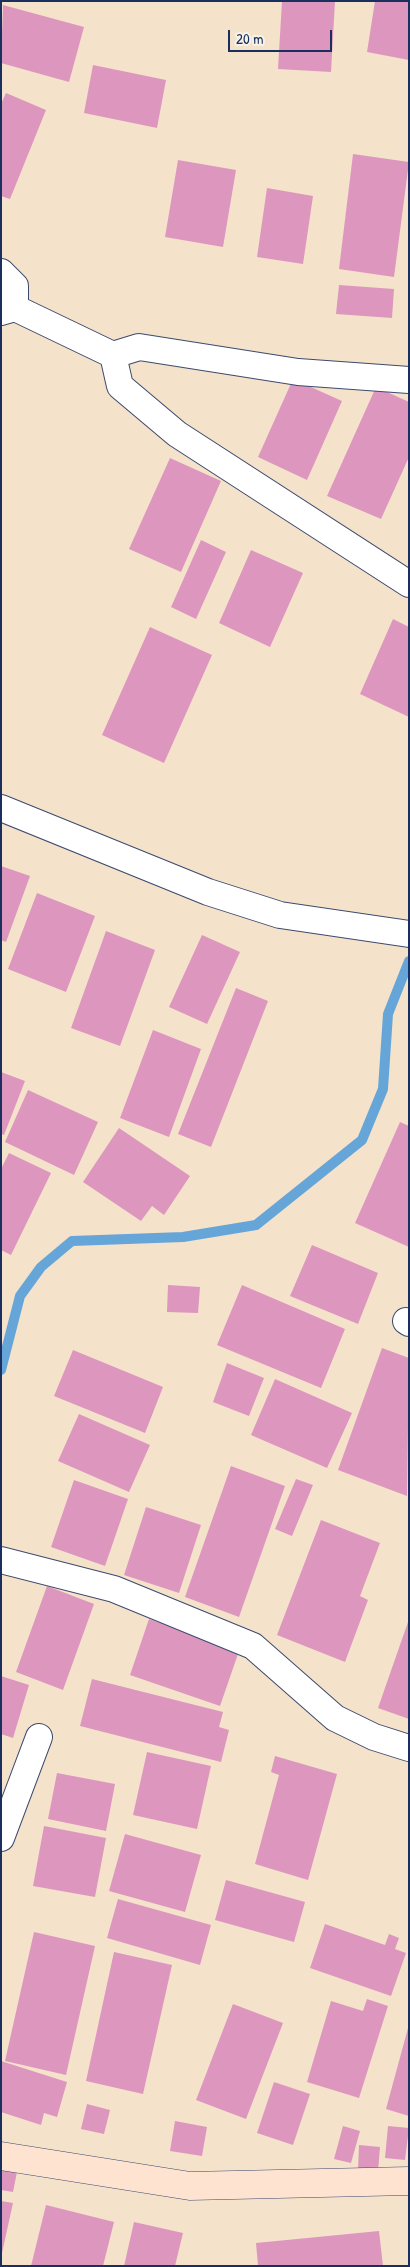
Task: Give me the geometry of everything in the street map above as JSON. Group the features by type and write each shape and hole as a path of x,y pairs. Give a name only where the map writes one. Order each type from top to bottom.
{"street":[{"path":"1,272 14,286 8,310 113,355 139,347 298,372 409,380"},
{"path":"113,355 120,386 177,434 409,584"},
{"path":"1,808 208,892 280,916 409,934"},
{"path":"1,1560 114,1589 253,1646 335,1718 374,1737 409,1748"},
{"path":"1,1838 39,1737"},
{"path":"1,2156 190,2186 409,2181"}],"building":[{"path":"282,1 335,1 331,72 278,69"},
{"path":"375,1 409,1 409,60 367,52"},
{"path":"3,5 84,27 69,82 1,63"},
{"path":"93,65 166,80 157,128 84,113"},
{"path":"6,93 46,110 10,199 1,196 1,104"},
{"path":"353,154 409,162 394,277 339,269"},
{"path":"178,160 236,170 223,247 165,237"},
{"path":"267,188 313,196 303,264 257,257"},
{"path":"339,285 394,289 392,318 336,314"},
{"path":"293,379 342,401 307,480 258,457"},
{"path":"376,387 409,402 409,457 381,519 327,496"},
{"path":"170,458 221,481 181,572 129,549"},
{"path":"201,540 226,552 196,619 171,607"},
{"path":"251,550 303,573 270,647 219,623"},
{"path":"393,619 409,627 409,717 360,694"},
{"path":"150,627 212,655 164,763 102,735"},
{"path":"1,866 30,876 6,942 1,940"},
{"path":"37,893 95,916 66,992 8,969"},
{"path":"106,931 155,950 120,1046 71,1028"},
{"path":"202,935 240,952 207,1024 169,1007"},
{"path":"236,988 268,1001 211,1147 178,1134"},
{"path":"153,1030 201,1049 169,1137 120,1118"},
{"path":"1,1072 25,1081 4,1135 1,1134"},
{"path":"28,1090 98,1122 74,1175 5,1142"},
{"path":"400,1122 409,1126 409,1247 355,1223"},
{"path":"119,1128 190,1176 164,1215 152,1206 141,1221 83,1182"},
{"path":"9,1153 51,1173 11,1255 1,1250 1,1169"},
{"path":"312,1245 378,1273 358,1324 290,1296"},
{"path":"168,1285 200,1287 198,1313 167,1312"},
{"path":"242,1285 345,1329 321,1388 217,1345"},
{"path":"382,1348 409,1358 407,1496 338,1470"},
{"path":"73,1350 163,1387 145,1433 54,1396"},
{"path":"227,1363 264,1378 249,1416 213,1402"},
{"path":"275,1379 352,1413 327,1468 251,1435"},
{"path":"79,1414 150,1445 129,1492 58,1461"},
{"path":"231,1466 285,1486 239,1617 185,1597"},
{"path":"296,1479 313,1485 292,1536 275,1529"},
{"path":"74,1480 128,1499 105,1566 51,1547"},
{"path":"146,1507 201,1525 179,1593 124,1575"},
{"path":"321,1520 380,1543 360,1596 368,1600 345,1662 277,1635"},
{"path":"47,1586 94,1604 63,1690 16,1672"},
{"path":"149,1619 239,1651 220,1706 130,1675"},
{"path":"409,1622 409,1719 378,1708"},
{"path":"1,1676 29,1685 13,1738 1,1734"},
{"path":"92,1679 223,1712 219,1727 229,1730 221,1762 80,1726"},
{"path":"147,1752 211,1766 197,1829 133,1815"},
{"path":"275,1756 337,1774 308,1880 255,1864 279,1775 271,1772"},
{"path":"57,1773 115,1784 106,1831 48,1819"},
{"path":"44,1826 106,1838 95,1897 33,1886"},
{"path":"125,1834 201,1855 185,1912 109,1891"},
{"path":"226,1880 305,1902 294,1942 215,1920"},
{"path":"118,1899 211,1925 200,1965 107,1938"},
{"path":"325,1924 385,1945 389,1934 399,1938 395,1949 406,1953 391,1996 310,1968"},
{"path":"34,1932 95,1946 66,2075 5,2061"},
{"path":"114,1952 172,1965 143,2094 86,2081"},
{"path":"367,1999 388,2006 359,2098 307,2082 331,2001 363,2011"},
{"path":"233,2004 283,2023 246,2119 196,2100"},
{"path":"409,2028 409,2116 386,2109"},
{"path":"1,2061 67,2082 57,2117 44,2113 41,2125 1,2112"},
{"path":"274,2082 310,2094 293,2145 257,2133"},
{"path":"87,2104 110,2110 104,2134 81,2129"},
{"path":"175,2121 207,2127 202,2156 170,2151"},
{"path":"343,2126 360,2131 351,2163 334,2159"},
{"path":"388,2126 409,2128 405,2160 385,2158"},
{"path":"359,2145 380,2147 378,2172 358,2170"},
{"path":"1,2168 17,2172 13,2192 1,2190"},
{"path":"1,2201 13,2203 2,2253 1,2252"},
{"path":"46,2205 114,2222 103,2266 31,2266"},
{"path":"134,2222 183,2233 175,2266 124,2266"},
{"path":"379,2231 383,2266 258,2266 256,2243"}],"waterway":[{"path":"1,1370 20,1296 41,1267 72,1241 183,1237 256,1225 362,1140 383,1089 388,1014 409,961"}]}
